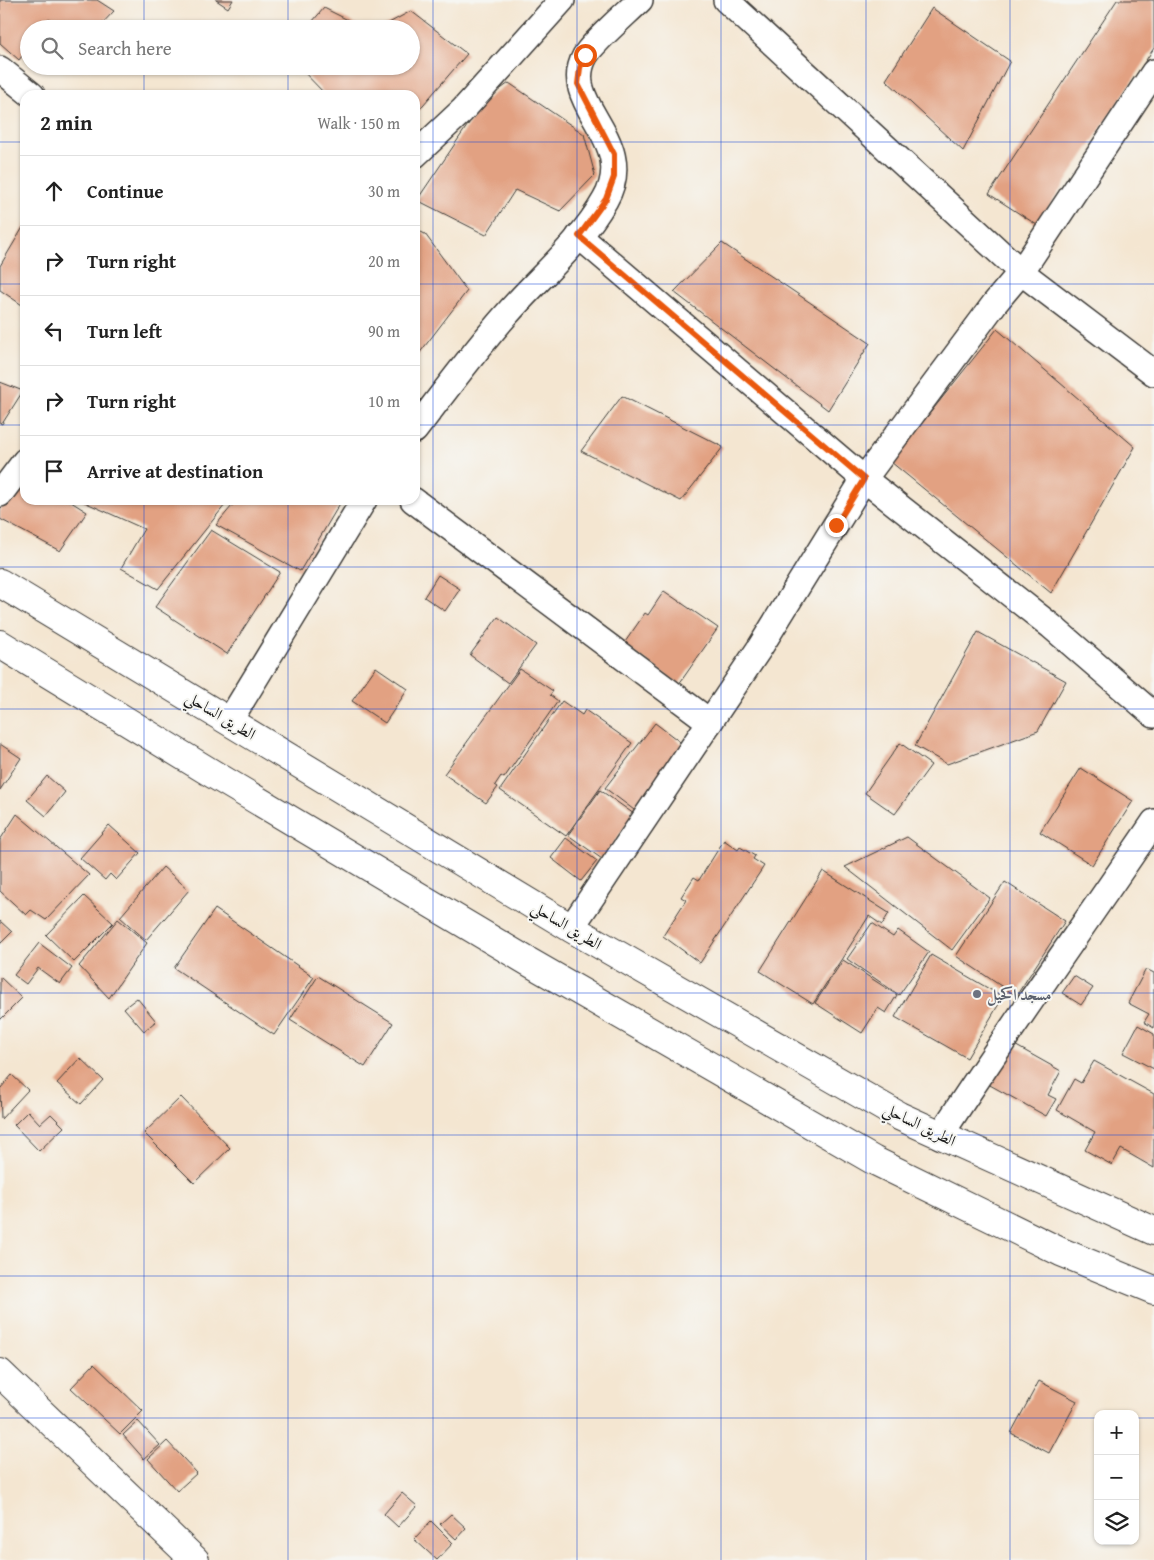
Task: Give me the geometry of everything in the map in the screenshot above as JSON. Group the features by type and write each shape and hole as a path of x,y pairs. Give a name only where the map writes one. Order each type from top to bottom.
{"main road":[{"name":"الطريق الساحلي","path":"0,583 230,720 571,928 899,1116 940,1136 1153,1228"},
{"path":"0,644 221,780 520,957 873,1160 1061,1252 1154,1290"},
{"path":"0,1374 195,1560"}],"street":[{"path":"420,149 462,111 562,0"},
{"path":"420,424 506,315 579,236 606,199 614,177 614,154 578,84 580,68 585,55 640,0"},
{"path":"726,0 1021,272 1154,373"},
{"path":"0,69 26,90"},
{"path":"571,928 759,649 864,479 995,303 1021,272 1154,72"},
{"path":"579,236 864,479 1051,626 1154,715"},
{"path":"0,494 20,468"},
{"path":"230,720 361,505"},
{"path":"419,505 710,722"},
{"path":"940,1136 1008,1032 1154,822"}],"building":[{"path":"0,0 97,0 114,11 106,20 20,20 19,60 0,43"},
{"path":"216,0 233,0 228,8"},
{"path":"1117,0 1154,0 1154,48 1037,225 989,194"},
{"path":"324,8 348,20 314,20"},
{"path":"932,8 1010,61 963,151 886,80"},
{"path":"411,11 467,54 420,109 420,90 321,90 307,75 420,75 420,20 394,20"},
{"path":"509,83 584,134 595,175 560,211 515,190 486,235 420,202 420,196 484,101"},
{"path":"20,232 20,304 0,290 0,266"},
{"path":"420,232 425,234 467,291 420,352"},
{"path":"722,243 870,343 828,410 674,292"},
{"path":"997,329 1135,447 1051,593 891,462"},
{"path":"0,382 20,390 20,396 2,424 0,423"},
{"path":"622,396 723,447 681,501 581,451"},
{"path":"20,485 20,505 76,505 87,512 60,551 0,519 0,509"},
{"path":"91,505 225,505 158,589 121,568 144,529"},
{"path":"233,505 339,505 300,571 216,525"},
{"path":"211,530 280,572 227,654 155,607"},
{"path":"438,575 460,589 445,611 424,597"},
{"path":"664,591 718,628 679,684 623,645 645,613 648,615"},
{"path":"498,617 536,645 508,683 470,655"},
{"path":"978,632 1066,681 1038,731 947,764 915,746"},
{"path":"376,667 408,689 385,723 352,701"},
{"path":"520,669 553,691 550,695 558,701 504,778 501,776 495,785 498,787 486,803 444,774"},
{"path":"562,701 582,715 585,710 632,743 566,836 500,790"},
{"path":"655,723 688,748 638,813 605,788"},
{"path":"900,743 931,765 895,814 865,793"},
{"path":"0,744 21,758 0,790"},
{"path":"1081,768 1133,801 1092,865 1040,832"},
{"path":"47,776 65,792 46,816 27,800"},
{"path":"600,790 634,814 602,859 568,835"},
{"path":"17,814 89,875 46,920 31,910 26,915 0,891 0,840"},
{"path":"109,825 140,853 116,880 110,874 105,880 80,858"},
{"path":"907,837 990,898 952,950 845,867"},
{"path":"566,838 597,861 581,881 551,858"},
{"path":"724,840 738,850 740,847 755,856 753,859 764,866 700,963 663,936 686,900 681,897 694,877 699,880"},
{"path":"163,867 189,890 146,940 120,917"},
{"path":"823,871 889,913 882,925 869,916 813,1004 760,971"},
{"path":"1005,882 1065,921 1016,996 956,956"},
{"path":"84,896 113,923 74,962 46,935"},
{"path":"215,909 314,977 274,1035 174,968"},
{"path":"118,919 147,943 109,998 79,966"},
{"path":"0,921 12,932 0,944"},
{"path":"872,923 893,937 898,930 929,952 899,995 847,959"},
{"path":"39,943 72,968 60,984 38,968 26,984 14,975"},
{"path":"931,955 1003,997 967,1058 895,1017"},
{"path":"843,960 897,995 886,1013 878,1008 862,1033 815,1003"},
{"path":"1146,969 1154,973 1154,1028 1144,1022 1149,1014 1128,1003"},
{"path":"318,976 393,1023 365,1067 290,1020"},
{"path":"1074,976 1093,988 1081,1005 1062,993"},
{"path":"0,977 22,998 0,1020"},
{"path":"137,998 156,1021 144,1031 124,1008"},
{"path":"1138,1025 1154,1034 1154,1069 1123,1053"},
{"path":"1011,1043 1061,1071 1048,1095 1056,1099 1046,1116 988,1084"},
{"path":"80,1058 103,1080 81,1104 57,1083"},
{"path":"1094,1061 1154,1094 1154,1168 1121,1149 1112,1165 1085,1150 1095,1132 1057,1110 1074,1079 1081,1083"},
{"path":"12,1075 28,1090 1,1119 0,1089"},
{"path":"181,1097 230,1148 194,1183 144,1133"},
{"path":"28,1111 40,1124 51,1114 64,1127 39,1151 14,1125"},
{"path":"94,1364 143,1411 120,1434 71,1388"},
{"path":"1039,1381 1077,1401 1049,1453 1011,1433"},
{"path":"138,1421 160,1445 144,1459 123,1435"},
{"path":"167,1441 197,1473 177,1491 148,1459"},
{"path":"402,1493 417,1506 398,1527 384,1514"},
{"path":"451,1514 466,1528 456,1539 440,1524"},
{"path":"431,1521 453,1543 437,1560 414,1539"}],"place":[{"name":"مسجد اكحيل","path":"977,994"}],"route":[{"path":"585,55 580,68 578,84 614,154 614,177 606,199 579,236 864,479 836,525"}]}
